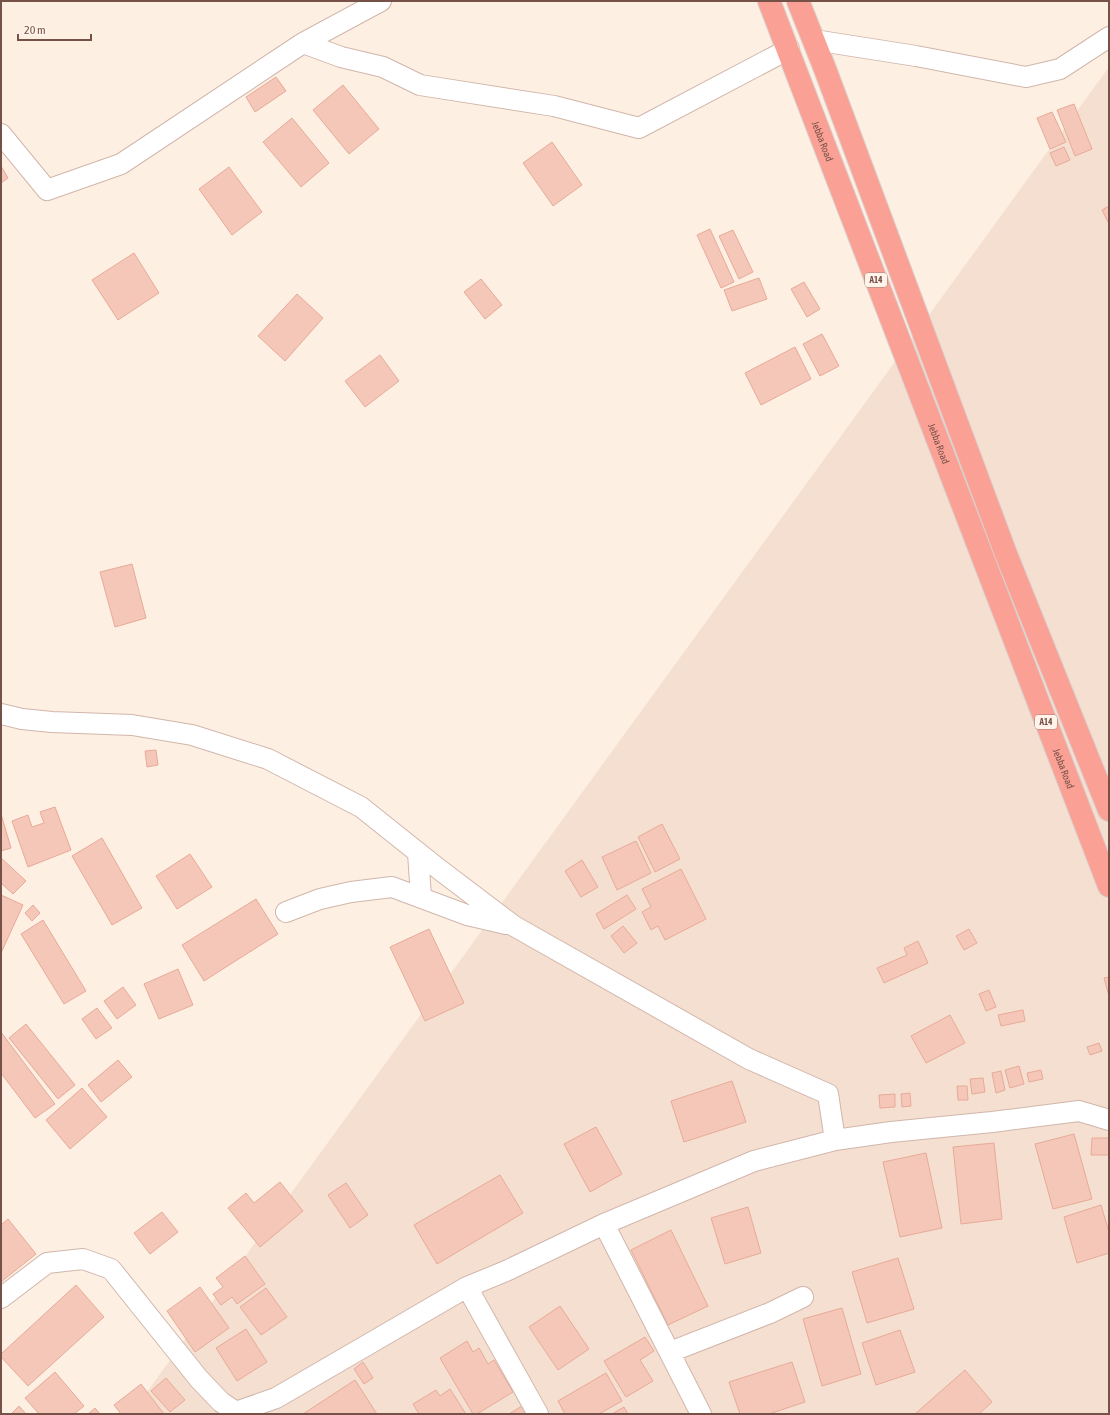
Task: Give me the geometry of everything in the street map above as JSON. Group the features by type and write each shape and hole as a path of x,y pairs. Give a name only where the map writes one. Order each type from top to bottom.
{"highway":[{"name":"Jebba Road","path":"769,1 789,49 814,119 1109,886"},
{"name":"A14","path":"798,1 814,40 1006,554 1109,810"}],"street":[{"path":"1,134 47,190 121,164 303,43 381,1"},
{"path":"814,40 916,56 1026,78 1060,69 1109,37"},
{"path":"303,43 341,57 383,67 420,85 554,106 639,128 789,49"},
{"path":"1,714 22,719 52,722 132,725 192,735 268,759 360,807 514,926 749,1059 828,1094 835,1140"},
{"path":"418,853 421,897"},
{"path":"286,912 320,899 351,892 392,887 467,915 514,926"},
{"path":"1,1298 47,1263 84,1259 110,1269 199,1379 221,1402 236,1412 276,1398 467,1288 604,1224 754,1161 835,1140 891,1132 992,1122 1079,1111 1109,1120"},
{"path":"604,1224 701,1414"},
{"path":"467,1288 538,1414"},
{"path":"670,1352 770,1313 803,1297"}],"shaded area":[{"path":"1109,67 1109,1414 131,1414 223,1287"}],"building":[{"path":"276,77 286,91 255,112 246,97"},
{"path":"343,85 379,129 349,154 313,110"},
{"path":"1074,104 1092,149 1075,156 1057,110"},
{"path":"1052,112 1066,142 1050,149 1037,118"},
{"path":"292,118 329,163 301,187 263,142"},
{"path":"552,142 582,185 553,206 523,163"},
{"path":"1064,147 1070,160 1056,166 1050,153"},
{"path":"1,166 8,178 1,183"},
{"path":"229,167 262,212 232,235 199,189"},
{"path":"1109,206 1109,221 1108,222 1102,210"},
{"path":"710,229 734,282 721,288 697,235"},
{"path":"733,230 753,272 739,279 719,236"},
{"path":"134,253 159,293 118,320 92,280"},
{"path":"759,278 767,299 732,311 724,290"},
{"path":"481,279 502,305 485,319 464,292"},
{"path":"804,282 820,309 807,317 791,289"},
{"path":"297,294 323,318 285,361 258,336"},
{"path":"822,334 839,366 820,376 803,344"},
{"path":"795,347 811,379 761,405 745,373"},
{"path":"380,355 399,381 365,407 345,381"},
{"path":"132,564 146,618 115,627 100,572"},
{"path":"156,750 158,765 147,767 145,751"},
{"path":"55,807 71,850 28,867 12,821 28,815 32,827 44,823 40,812"},
{"path":"1,814 11,848 1,851"},
{"path":"662,824 680,859 655,872 638,837"},
{"path":"102,838 142,908 112,925 72,856"},
{"path":"636,841 651,873 617,890 602,857"},
{"path":"190,854 212,887 177,909 156,876"},
{"path":"1,858 26,881 13,894 1,883"},
{"path":"582,860 598,887 581,897 565,871"},
{"path":"681,869 706,919 665,940 658,926 651,930 642,912 651,907 642,889"},
{"path":"1,895 23,905 1,953"},
{"path":"627,895 636,909 604,929 596,914"},
{"path":"256,899 278,934 204,981 182,945"},
{"path":"33,905 40,913 32,921 25,913"},
{"path":"43,920 86,991 64,1004 21,934"},
{"path":"623,926 637,943 624,953 611,936"},
{"path":"429,929 464,1003 425,1021 390,947"},
{"path":"969,929 977,943 964,950 956,936"},
{"path":"918,941 928,963 884,983 877,968 907,955 904,948"},
{"path":"178,969 193,1005 159,1019 144,984"},
{"path":"1109,977 1109,996 1104,978"},
{"path":"123,987 136,1005 117,1019 104,1001"},
{"path":"989,990 996,1007 986,1011 979,994"},
{"path":"97,1008 112,1028 96,1039 82,1019"},
{"path":"1023,1010 1025,1021 1001,1026 998,1015"},
{"path":"950,1015 965,1043 926,1063 911,1036"},
{"path":"26,1024 75,1085 58,1099 9,1038"},
{"path":"1,1032 55,1104 35,1118 1,1073"},
{"path":"1099,1043 1102,1051 1090,1055 1087,1047"},
{"path":"118,1060 132,1077 101,1102 88,1085"},
{"path":"1019,1066 1024,1084 1010,1088 1005,1070"},
{"path":"1041,1070 1043,1079 1029,1082 1027,1073"},
{"path":"1001,1071 1005,1090 996,1093 992,1073"},
{"path":"983,1078 985,1092 972,1094 970,1079"},
{"path":"732,1081 746,1122 684,1142 671,1101"},
{"path":"957,1086 967,1086 968,1100 958,1100"},
{"path":"82,1088 107,1117 70,1149 46,1120"},
{"path":"910,1093 911,1106 902,1107 901,1094"},
{"path":"895,1094 895,1107 880,1108 879,1095"},
{"path":"596,1127 622,1174 590,1192 564,1144"},
{"path":"1074,1134 1092,1199 1053,1209 1035,1144"},
{"path":"1092,1138 1109,1138 1109,1155 1091,1155"},
{"path":"994,1143 1002,1219 961,1224 953,1147"},
{"path":"926,1153 942,1228 900,1237 883,1162"},
{"path":"500,1175 523,1213 437,1264 414,1225"},
{"path":"280,1182 303,1211 260,1247 228,1208 246,1193 254,1203"},
{"path":"346,1183 368,1215 350,1228 328,1195"},
{"path":"1101,1205 1109,1232 1109,1253 1077,1263 1064,1217"},
{"path":"748,1207 761,1253 725,1264 711,1218"},
{"path":"162,1212 178,1232 150,1254 134,1233"},
{"path":"8,1219 36,1254 1,1282 1,1225"},
{"path":"671,1230 708,1306 668,1325 631,1250"},
{"path":"245,1256 265,1284 237,1304 232,1297 221,1305 213,1294 223,1287 216,1278"},
{"path":"898,1258 914,1309 867,1323 852,1272"},
{"path":"76,1285 104,1317 28,1386 1,1357 1,1354"},
{"path":"200,1287 229,1328 195,1352 167,1311"},
{"path":"266,1288 287,1317 261,1335 240,1307"},
{"path":"560,1306 589,1349 558,1370 529,1327"},
{"path":"842,1308 861,1374 822,1386 803,1319"},
{"path":"246,1329 267,1362 237,1381 216,1348"},
{"path":"900,1330 915,1372 876,1385 862,1343"},
{"path":"645,1337 654,1351 640,1360 653,1381 626,1397 604,1361"},
{"path":"467,1341 473,1352 479,1348 488,1364 494,1360 513,1392 477,1414 473,1414 440,1358"},
{"path":"363,1362 373,1378 364,1384 354,1369"},
{"path":"792,1362 805,1402 769,1414 740,1414 729,1382"},
{"path":"965,1370 992,1402 979,1414 915,1414"},
{"path":"55,1372 84,1406 74,1414 39,1414 25,1398"},
{"path":"606,1373 622,1401 599,1414 565,1414 558,1401"},
{"path":"166,1378 185,1400 170,1412 151,1391"},
{"path":"355,1380 377,1414 303,1414"},
{"path":"141,1384 164,1414 121,1414 114,1405"},
{"path":"450,1389 466,1414 419,1414 413,1404 436,1390 440,1396"},
{"path":"19,1406 26,1414 11,1414"},
{"path":"522,1406 527,1414 509,1414"},
{"path":"624,1407 628,1414 612,1414"},
{"path":"95,1408 100,1414 88,1414"}]}
